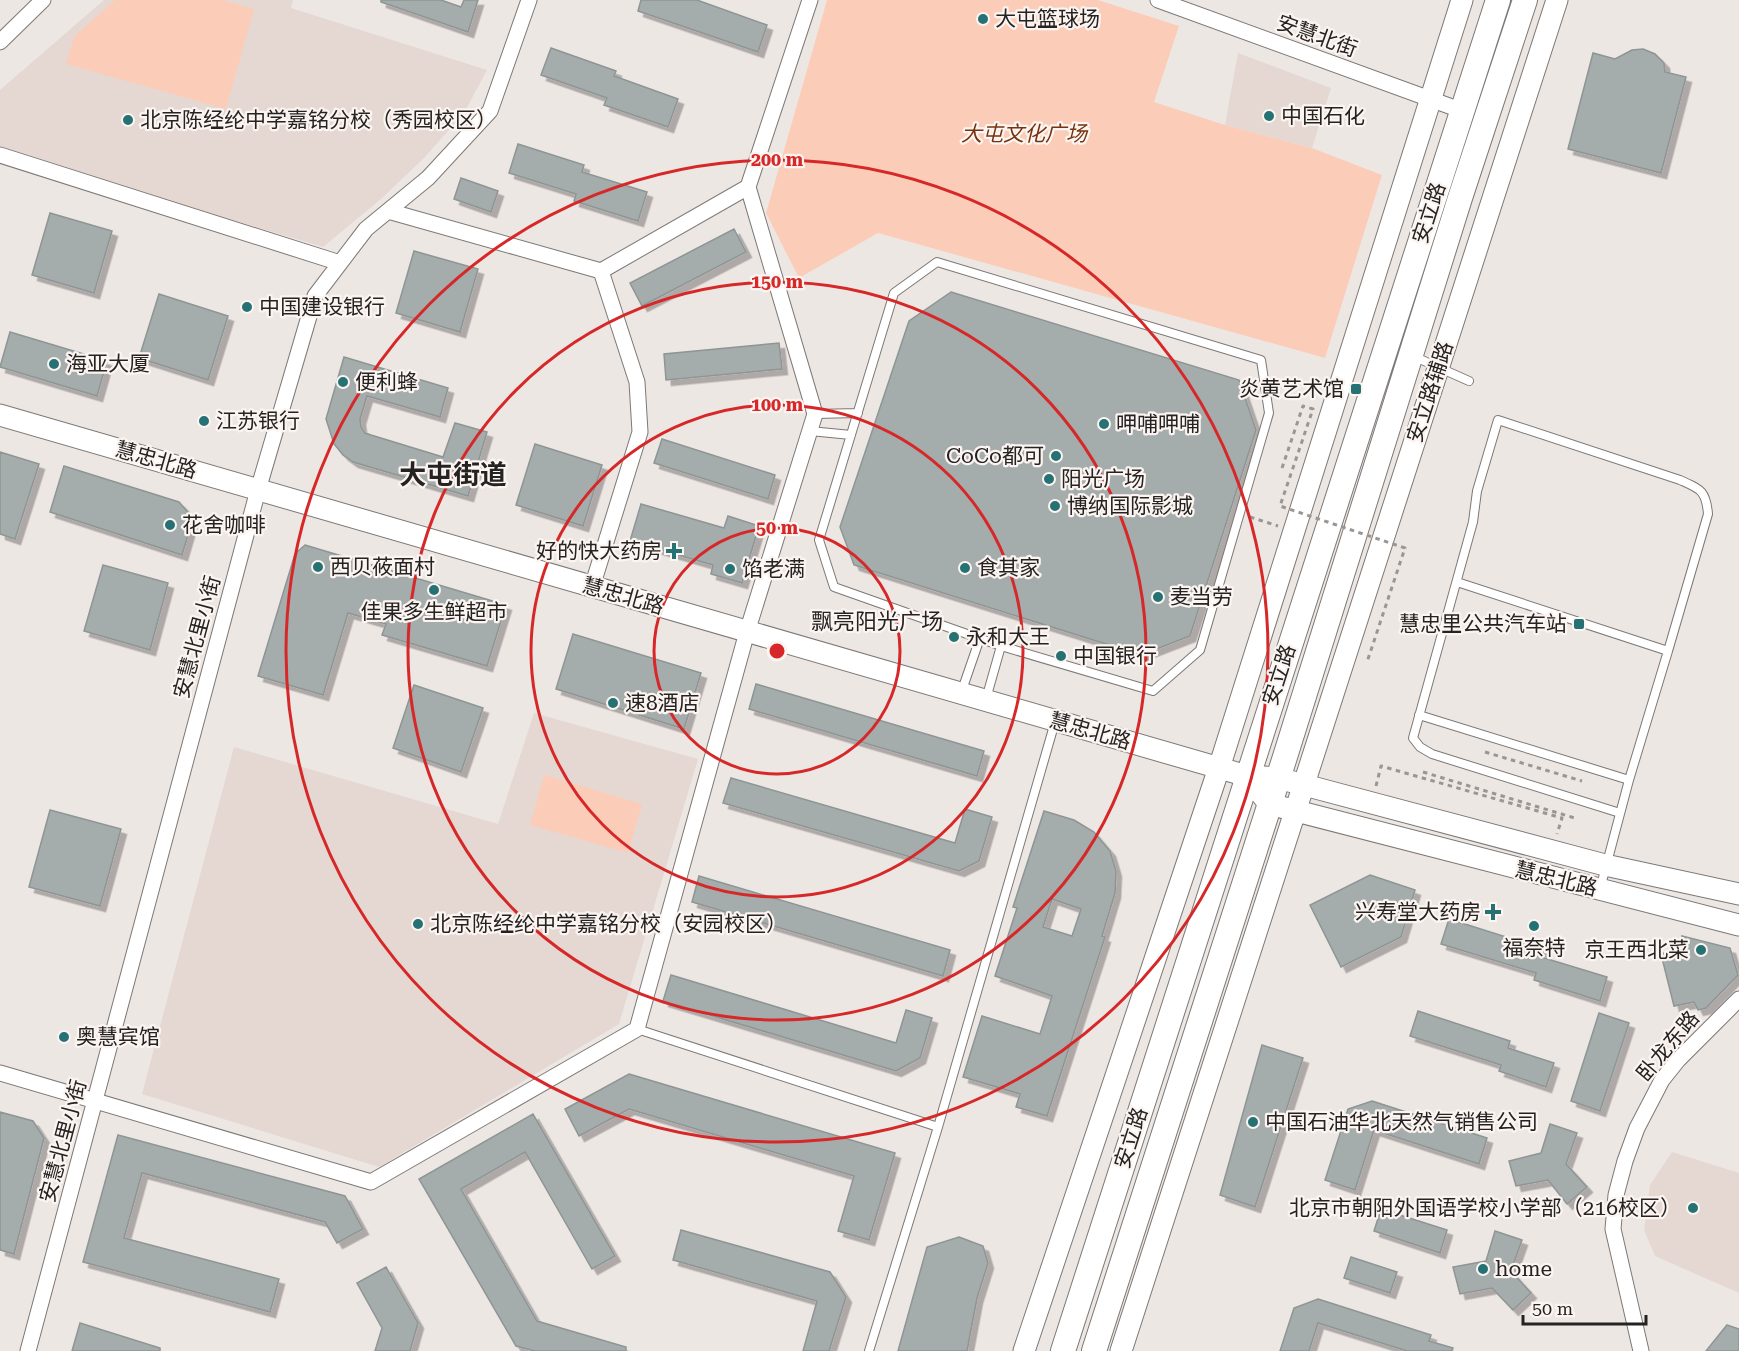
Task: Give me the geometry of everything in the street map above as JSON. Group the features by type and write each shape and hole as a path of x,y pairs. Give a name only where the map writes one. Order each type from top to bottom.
{"main road":[{"name":"安立路","path":"1063,1351 1497,0"},
{"name":"安立路","path":"1094,1351 1412,356 1460,198 1526,0"}],"street":[{"path":"0,42 43,0"},
{"name":"安慧北里小街","path":"28,1351 258,490 315,296 366,229 428,178 490,111 529,0"},
{"path":"0,1072 371,1182 637,1029 747,632 815,414 748,187 810,0"},
{"name":"安慧北街","path":"1158,0 1463,111"},
{"path":"1219,768 1462,0"},
{"name":"安立路辅路","path":"1303,784 1557,0"},
{"path":"0,155 340,263"},
{"path":"388,211 601,271 748,187"},
{"path":"592,587 640,432 637,382 601,271"},
{"name":"慧忠北路","path":"0,414 1247,776 1278,778 1605,865 1739,894"},
{"name":"安立路","path":"1024,1351 1219,768"},
{"path":"1247,776 1269,804"},
{"path":"1121,1351 1303,784"},
{"name":"慧忠北路","path":"1269,804 1739,925"},
{"name":"卧龙东路","path":"1725,1012 1739,992"},
{"name":"卧龙东路","path":"1641,1351 1613,1229 1616,1195 1625,1161 1649,1102 1678,1060 1739,999"}],"lane":[{"path":"937,262 1261,360 1269,413 1200,650 1153,691 1001,646 834,587 819,540 858,413 894,293 937,262"},
{"path":"1412,356 1470,381"},
{"path":"815,414 858,413"},
{"path":"1599,890 1605,865 1620,813 1629,780 1708,514 1707,500 1701,490 1680,480 1498,420 1477,491 1473,522 1457,582 1413,738 1420,747 1432,754 1620,813"},
{"path":"810,431 851,435"},
{"path":"1457,582 1668,651"},
{"path":"961,693 980,638"},
{"path":"985,700 1001,646"},
{"path":"1419,715 1629,780"},
{"path":"869,1351 938,1127 1055,721"},
{"path":"637,1029 938,1127"}],"path":[{"path":"1282,468 1304,406 1313,409 1280,506 1405,548 1367,663"},
{"path":"1240,514 1294,531"},
{"path":"1485,752 1582,782"},
{"path":"1376,788 1381,766 1562,818 1557,834"},
{"path":"1423,772 1578,819"}],"shaded area":[{"path":"104,0 293,0 291,8 487,70 464,113 424,158 381,199 323,247 0,150 0,90"},
{"path":"1238,53 1331,88 1312,148 1225,125"},
{"name":"北京陈经纶中学嘉铭分校（安园校区）","path":"534,713 698,759 619,1024 379,1167 142,1094 234,747 498,824"},
{"name":"北京市朝阳外国语学校小学部（216校区）","path":"1672,1152 1739,1173 1739,1293 1655,1256 1644,1230 1650,1185"}],"green space":[{"path":"115,0 222,0 254,9 226,109 66,64 74,37"},
{"name":"大屯文化广场","path":"827,0 1098,0 1179,26 1154,102 1225,125 1312,148 1382,175 1325,358 878,233 799,278 766,213"},
{"path":"544,775 642,804 628,853 530,825"}],"building":[{"path":"381,0 441,0 461,7 464,0 478,0 468,32 381,2"},
{"path":"641,0 697,0 767,25 758,52 638,11"},
{"path":"551,48 616,71 614,76 678,99 668,127 604,105 607,98 541,75"},
{"path":"1643,49 1655,54 1664,63 1665,72 1686,77 1661,173 1568,149 1593,53 1615,59 1632,50"},
{"path":"518,144 584,165 582,172 647,192 638,221 574,201 576,194 509,173"},
{"path":"461,178 498,191 491,212 454,199"},
{"path":"50,213 112,231 94,293 32,275"},
{"path":"734,229 746,252 642,306 630,283"},
{"path":"414,251 478,269 460,332 396,313"},
{"name":"阳光广场","path":"951,292 1239,380 1256,430 1190,636 1141,655 854,565 840,527 909,321"},
{"path":"159,294 228,316 208,380 139,358"},
{"name":"海亚大厦","path":"10,332 107,361 97,396 0,367"},
{"path":"779,343 782,369 666,380 664,354"},
{"path":"344,357 448,388 440,417 367,396 360,419 361,427 365,433 443,457 455,423 487,432 468,496 353,462 343,455 334,444 326,419"},
{"path":"662,439 775,475 768,499 654,463"},
{"path":"535,444 602,465 583,526 516,505"},
{"path":"0,452 39,464 15,539 0,534"},
{"path":"64,466 179,502 193,518 182,555 50,512"},
{"path":"641,504 724,528 728,516 759,526 742,583 711,574 713,565 630,541"},
{"path":"305,545 506,605 487,666 382,635 386,624 348,613 323,695 258,676 295,554"},
{"path":"103,565 168,583 150,650 84,631"},
{"path":"573,634 701,673 684,729 556,689"},
{"path":"756,684 984,751 977,776 749,709"},
{"path":"414,685 483,708 461,772 393,748"},
{"path":"731,778 955,843 965,809 992,817 979,861 959,871 723,803"},
{"path":"50,810 121,829 100,906 29,887"},
{"path":"1044,811 1074,820 1094,832 1110,851 1116,871 1115,893 1102,936 1105,937 1047,1116 1016,1107 1020,1094 963,1077 982,1016 1040,1034 1052,996 995,976 1017,908 1013,907","holes":["1052,899 1081,909 1072,936 1043,927"]},
{"path":"1370,875 1415,890 1401,937 1341,967 1310,905"},
{"path":"699,876 950,950 943,976 692,902"},
{"path":"1449,919 1544,949 1541,957 1607,977 1600,1001 1534,980 1536,973 1441,944"},
{"path":"1682,936 1730,948 1738,975 1706,1008 1698,1010 1694,1002 1674,1006 1661,954 1685,946"},
{"path":"671,975 896,1043 906,1010 932,1018 920,1058 896,1071 663,1001"},
{"path":"1418,1011 1510,1041 1508,1048 1554,1063 1546,1087 1499,1071 1501,1065 1410,1036"},
{"path":"1599,1013 1629,1023 1600,1111 1571,1101"},
{"name":"中国石油华北天然气销售公司","path":"1262,1045 1303,1058 1255,1207 1220,1195"},
{"path":"629,1074 895,1153 869,1240 838,1231 854,1176 629,1109 579,1136 565,1109"},
{"path":"1372,1101 1487,1138 1479,1164 1374,1130 1355,1190 1325,1180 1348,1109"},
{"path":"0,1112 33,1121 44,1138 14,1254 0,1250"},
{"path":"533,1114 615,1256 592,1269 525,1152 461,1189 537,1321 626,1347 626,1351 535,1351 516,1346 419,1179"},
{"path":"1550,1124 1577,1133 1566,1164 1587,1187 1567,1204 1548,1180 1516,1186 1509,1161 1541,1153"},
{"path":"118,1135 345,1196 363,1229 337,1243 325,1222 142,1173 124,1238 279,1279 270,1312 83,1262"},
{"path":"1381,1209 1447,1230 1440,1253 1374,1231"},
{"path":"681,1230 830,1272 846,1297 829,1351 803,1351 817,1301 673,1260"},
{"name":"home","path":"1495,1231 1522,1240 1511,1271 1531,1293 1513,1310 1492,1288 1460,1294 1453,1267 1486,1261"},
{"path":"959,1237 983,1246 988,1263 977,1298 967,1351 898,1351 927,1247"},
{"path":"1351,1257 1397,1272 1390,1293 1344,1278"},
{"path":"386,1267 418,1323 410,1351 375,1351 382,1328 357,1283"},
{"path":"1318,1299 1431,1335 1429,1341 1453,1348 1452,1351 1407,1351 1318,1323 1309,1351 1280,1351 1294,1308"},
{"path":"80,1323 160,1348 160,1351 72,1351"},
{"path":"1727,1325 1739,1329 1739,1351 1706,1351"}],"place":[{"name":"大屯篮球场","path":"983,19"},
{"name":"中国石化","path":"1269,116"},
{"name":"北京陈经纶中学嘉铭分校（秀园校区）","path":"128,120"},
{"name":"中国建设银行","path":"247,307"},
{"name":"海亚大厦","path":"54,364"},
{"name":"便利蜂","path":"343,382"},
{"name":"炎黄艺术馆","path":"1356,389"},
{"name":"江苏银行","path":"204,421"},
{"name":"呷哺呷哺","path":"1104,424"},
{"name":"CoCo都可","path":"1056,456"},
{"name":"阳光广场","path":"1049,479"},
{"name":"博纳国际影城","path":"1055,506"},
{"name":"花舍咖啡","path":"170,525"},
{"name":"好的快大药房","path":"674,551"},
{"name":"西贝莜面村","path":"318,567"},
{"name":"食其家","path":"965,568"},
{"name":"馅老满","path":"730,569"},
{"name":"佳果多生鲜超市","path":"434,590"},
{"name":"麦当劳","path":"1158,597"},
{"name":"慧忠里公共汽车站","path":"1579,624"},
{"name":"永和大王","path":"954,637"},
{"name":"中国银行","path":"1061,656"},
{"name":"速8酒店","path":"613,703"},
{"name":"兴寿堂大药房","path":"1493,912"},
{"name":"北京陈经纶中学嘉铭分校（安园校区）","path":"418,924"},
{"name":"福奈特","path":"1534,926"},
{"name":"京王西北菜","path":"1701,950"},
{"name":"奥慧宾馆","path":"64,1037"},
{"name":"中国石油华北天然气销售公司","path":"1253,1122"},
{"name":"北京市朝阳外国语学校小学部（216校区）","path":"1693,1208"},
{"name":"home","path":"1483,1269"}],"district":[{"name":"大屯街道","path":"453,475"},
{"name":"飘亮阳光广场","path":"877,621"}]}
